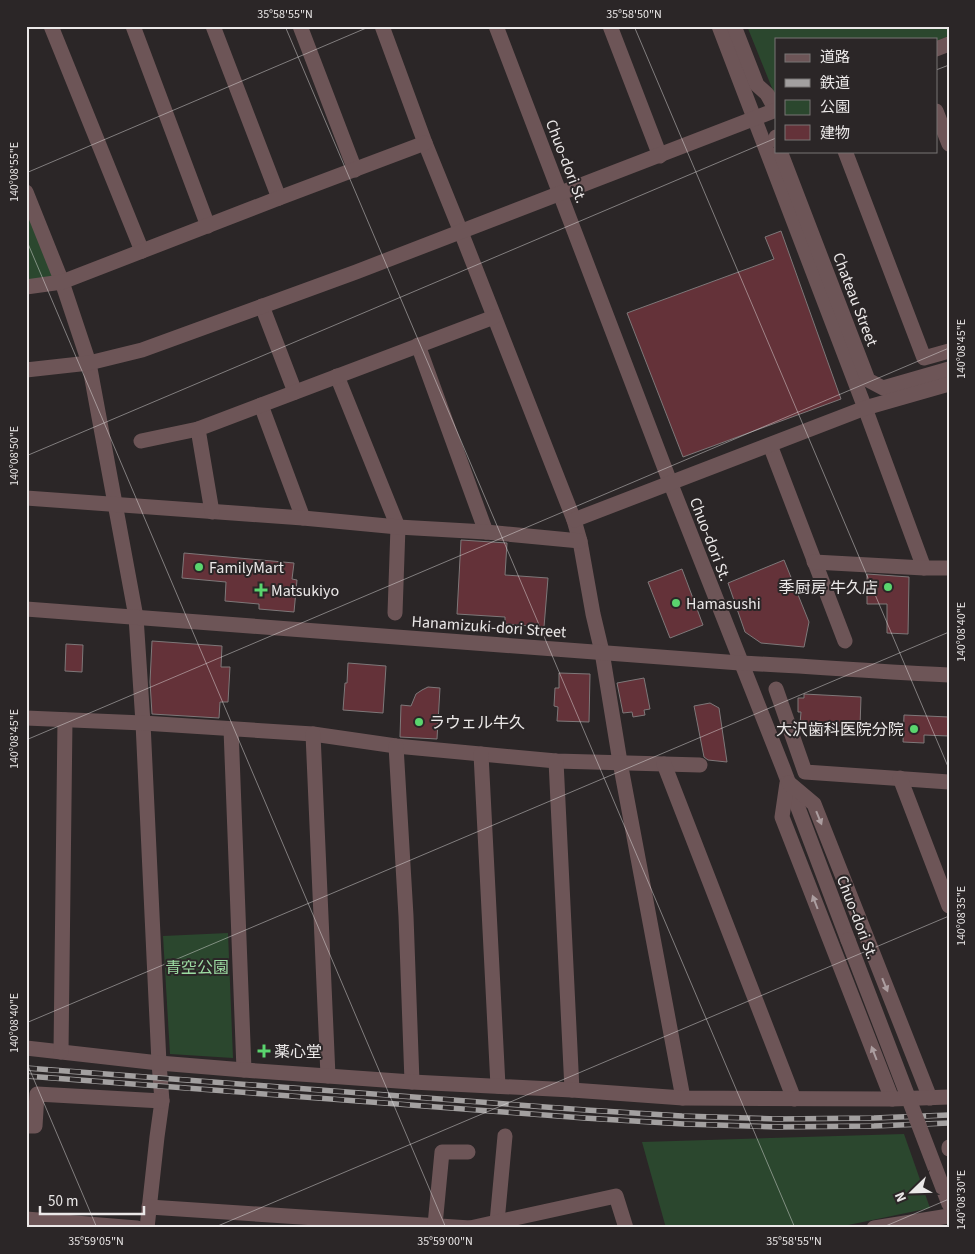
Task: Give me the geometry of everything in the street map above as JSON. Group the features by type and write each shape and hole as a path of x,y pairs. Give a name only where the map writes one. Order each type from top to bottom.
{"street":[{"path":"51,26 142,252"},
{"path":"133,26 208,226"},
{"path":"213,26 279,198"},
{"path":"300,26 355,170"},
{"path":"382,26 425,144 574,520 580,541 683,1098"},
{"name":"Chuo-dori St.","path":"496,26 949,1204"},
{"path":"610,26 660,156"},
{"path":"718,26 865,408 924,568"},
{"path":"734,26 757,85 767,94 775,108"},
{"path":"26,370 89,363 142,350 461,232 775,110"},
{"path":"938,117 949,144"},
{"path":"26,287 62,282 425,144"},
{"name":"Chateau Street","path":"780,152 868,380 883,388 948,381"},
{"path":"844,152 924,358 949,351"},
{"path":"26,192 62,282 89,363 136,617 162,1101 147,1228"},
{"path":"262,306 295,392"},
{"path":"141,441 198,429 494,317"},
{"path":"418,345 486,532"},
{"path":"337,376 398,527 395,612"},
{"path":"574,520 865,408 948,381"},
{"path":"261,405 303,518"},
{"path":"198,429 212,512"},
{"path":"770,445 845,642"},
{"path":"26,498 303,518 398,527 486,532 580,541"},
{"path":"814,562 949,568"},
{"name":"Hanamizuki-dori Street","path":"26,608 740,663 949,676"},
{"path":"776,690 805,772 949,782"},
{"path":"26,718 143,723 312,734 396,746 556,761 700,765"},
{"path":"61,1052 65,720"},
{"path":"231,729 244,1070"},
{"path":"312,734 328,1076"},
{"path":"396,746 406,916 412,1082"},
{"path":"481,754 498,1086"},
{"path":"556,761 572,1090"},
{"path":"664,764 794,1099"},
{"path":"900,778 949,906"},
{"path":"788,782 814,804 930,1098"},
{"path":"788,782 782,817 892,1099"},
{"path":"26,1048 244,1070 683,1098 892,1099 949,1097"},
{"path":"26,1126 35,1126 37,1094 162,1101"},
{"path":"497,1222 505,1136"},
{"path":"435,1225 442,1152 468,1152"},
{"path":"149,1207 470,1228 616,1196 626,1228"},
{"path":"26,1219 137,1228"},
{"path":"874,1228 942,1220"}],"green space":[{"path":"747,26 949,26 949,36 938,40 938,38 775,38 775,96"},
{"path":"26,192 62,282 26,287"},
{"name":"青空公園","path":"228,933 233,1058 170,1054 163,936"},
{"path":"904,1134 930,1208 834,1228 666,1228 642,1142"}],"building":[{"path":"781,231 841,399 683,457 627,313 774,259 765,237"},
{"path":"461,540 507,543 505,575 548,578 544,627 505,624 505,617 457,614"},
{"name":"Matsukiyo","path":"184,553 294,563 292,579 297,580 294,612 259,609 259,604 225,601 226,582 182,578"},
{"path":"784,560 809,622 804,647 761,643 745,632 728,583"},
{"name":"Hamasushi","path":"682,569 703,625 670,638 648,582"},
{"name":"季厨房 牛久店","path":"867,574 909,577 908,634 887,633 887,604 867,604"},
{"path":"152,641 222,646 221,667 230,667 228,702 220,702 219,718 152,714 150,682"},
{"path":"66,644 83,645 82,672 65,671"},
{"path":"348,663 386,666 383,713 343,710"},
{"path":"559,673 590,674 589,722 557,721 558,707 554,706 555,688 559,688"},
{"path":"644,678 650,709 644,710 645,715 633,717 632,712 623,713 617,683"},
{"name":"ラウェル牛久","path":"428,687 440,688 437,739 400,737 401,705 411,706 416,694"},
{"path":"804,694 861,697 860,727 800,724 801,712 798,712 798,698 804,698"},
{"path":"710,703 719,708 727,762 708,760 704,757 694,706"},
{"path":"904,715 949,717 949,736 924,735 924,743 903,742"}],"railway":[{"path":"26,1068 682,1116 777,1119 949,1115"},
{"path":"26,1076 684,1124 777,1127 949,1123"}],"place":[{"name":"FamilyMart","path":"199,567"},
{"name":"季厨房 牛久店","path":"888,587"},
{"name":"Matsukiyo","path":"261,590"},
{"name":"Hamasushi","path":"676,603"},
{"name":"ラウェル牛久","path":"419,722"},
{"name":"大沢歯科医院分院","path":"914,729"},
{"name":"薬心堂","path":"264,1051"}]}
